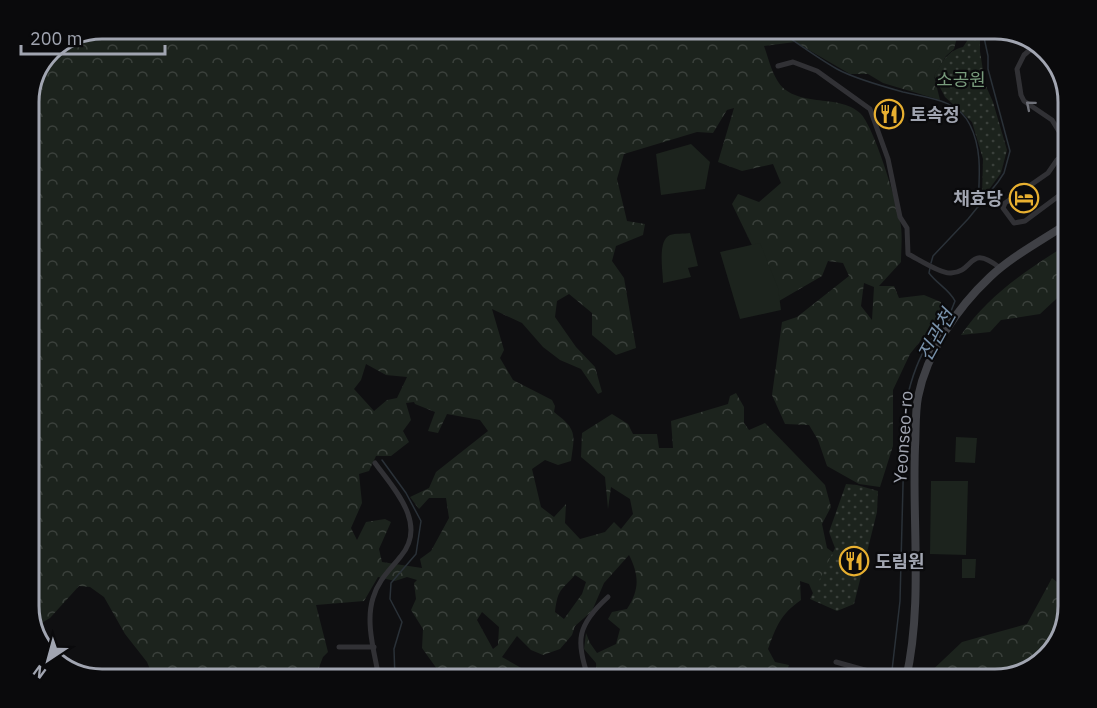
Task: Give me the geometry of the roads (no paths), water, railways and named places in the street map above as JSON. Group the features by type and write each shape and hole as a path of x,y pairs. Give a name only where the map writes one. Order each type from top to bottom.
{"main road":[{"name":"Yeonseo-ro","path":"908,669 915,582 914,469 918,398 930,361 943,335 977,289 1000,268 1058,230"}],"street":[{"path":"1030,50 1024,55 1017,69 1021,95 1024,101 1052,120 1058,131"},
{"path":"778,66 793,62 817,71 870,109 888,159 900,217 907,228 908,254 948,273 956,272 976,258 987,258 1000,268"},
{"path":"1058,159 1048,173 1005,203 1003,208 1014,223 1025,221 1058,196"},
{"path":"375,463 403,501 411,523 407,548 380,580 373,597 370,612 377,669"},
{"path":"586,669 579,645 582,631 593,610 608,597"},
{"path":"339,647 374,647"},
{"path":"836,662 861,669"}],"waterway":[{"path":"791,39 821,60 844,72 887,88 941,101 965,116 977,145 978,207"},
{"name":"진관천","path":"931,263 933,256 968,219 998,182 1004,173 1010,151 988,69 984,39"},
{"name":"진관천","path":"892,669 900,601 905,408 918,363 955,301 929,273 930,268"},
{"path":"382,460 406,493 421,521 416,554 391,583 390,599 402,622 394,649 395,669"}],"place":[{"name":"토속정","path":"889,114"},
{"name":"채효당","path":"1024,198"},
{"name":"도림원","path":"854,561"}],"park label":[{"name":"소공원","path":"961,79"}]}
